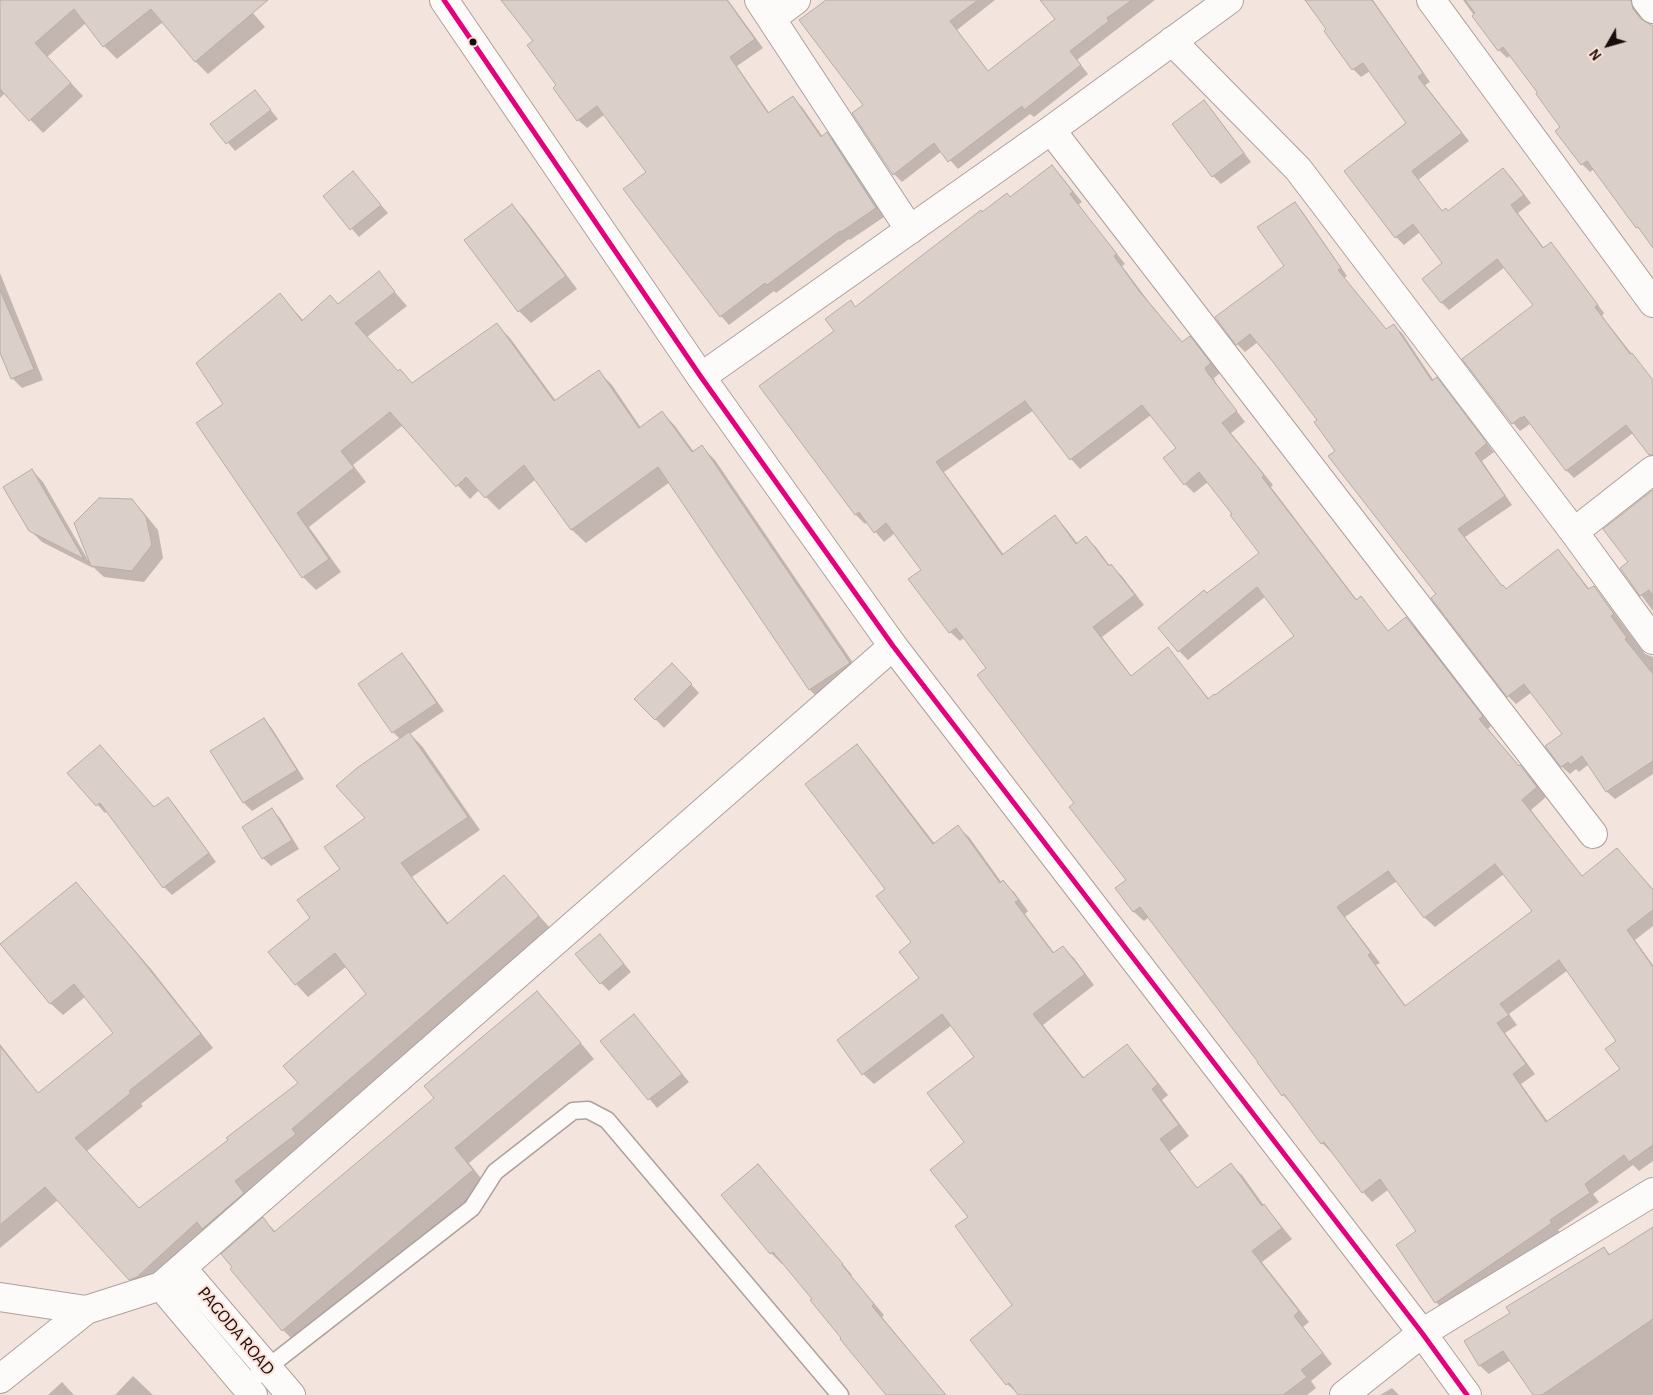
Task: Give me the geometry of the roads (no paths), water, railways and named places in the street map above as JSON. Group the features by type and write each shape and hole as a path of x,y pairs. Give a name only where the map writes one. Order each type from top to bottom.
{"street":[{"path":"444,0 701,377 892,646 1422,1333 1467,1395"},
{"path":"796,0 766,9 910,230"},
{"path":"701,377 1051,130 1229,0"},
{"path":"1431,0 1653,303"},
{"path":"1646,0 1653,9"},
{"path":"1172,41 1298,169 1574,532 1653,640"},
{"path":"1051,130 1593,834"},
{"path":"1574,532 1653,470"},
{"path":"0,1379 86,1310 161,1286 892,646"},
{"path":"1344,1395 1422,1333 1653,1192"},
{"name":"PAGODA ROAD","path":"182,1268 291,1395"},
{"name":"PAGODA ROAD","path":"161,1286 249,1390"},
{"path":"0,1297 86,1310"}],"lane":[{"path":"249,1390 268,1368 472,1208 495,1172 573,1111 588,1110 606,1120 840,1395"}]}
